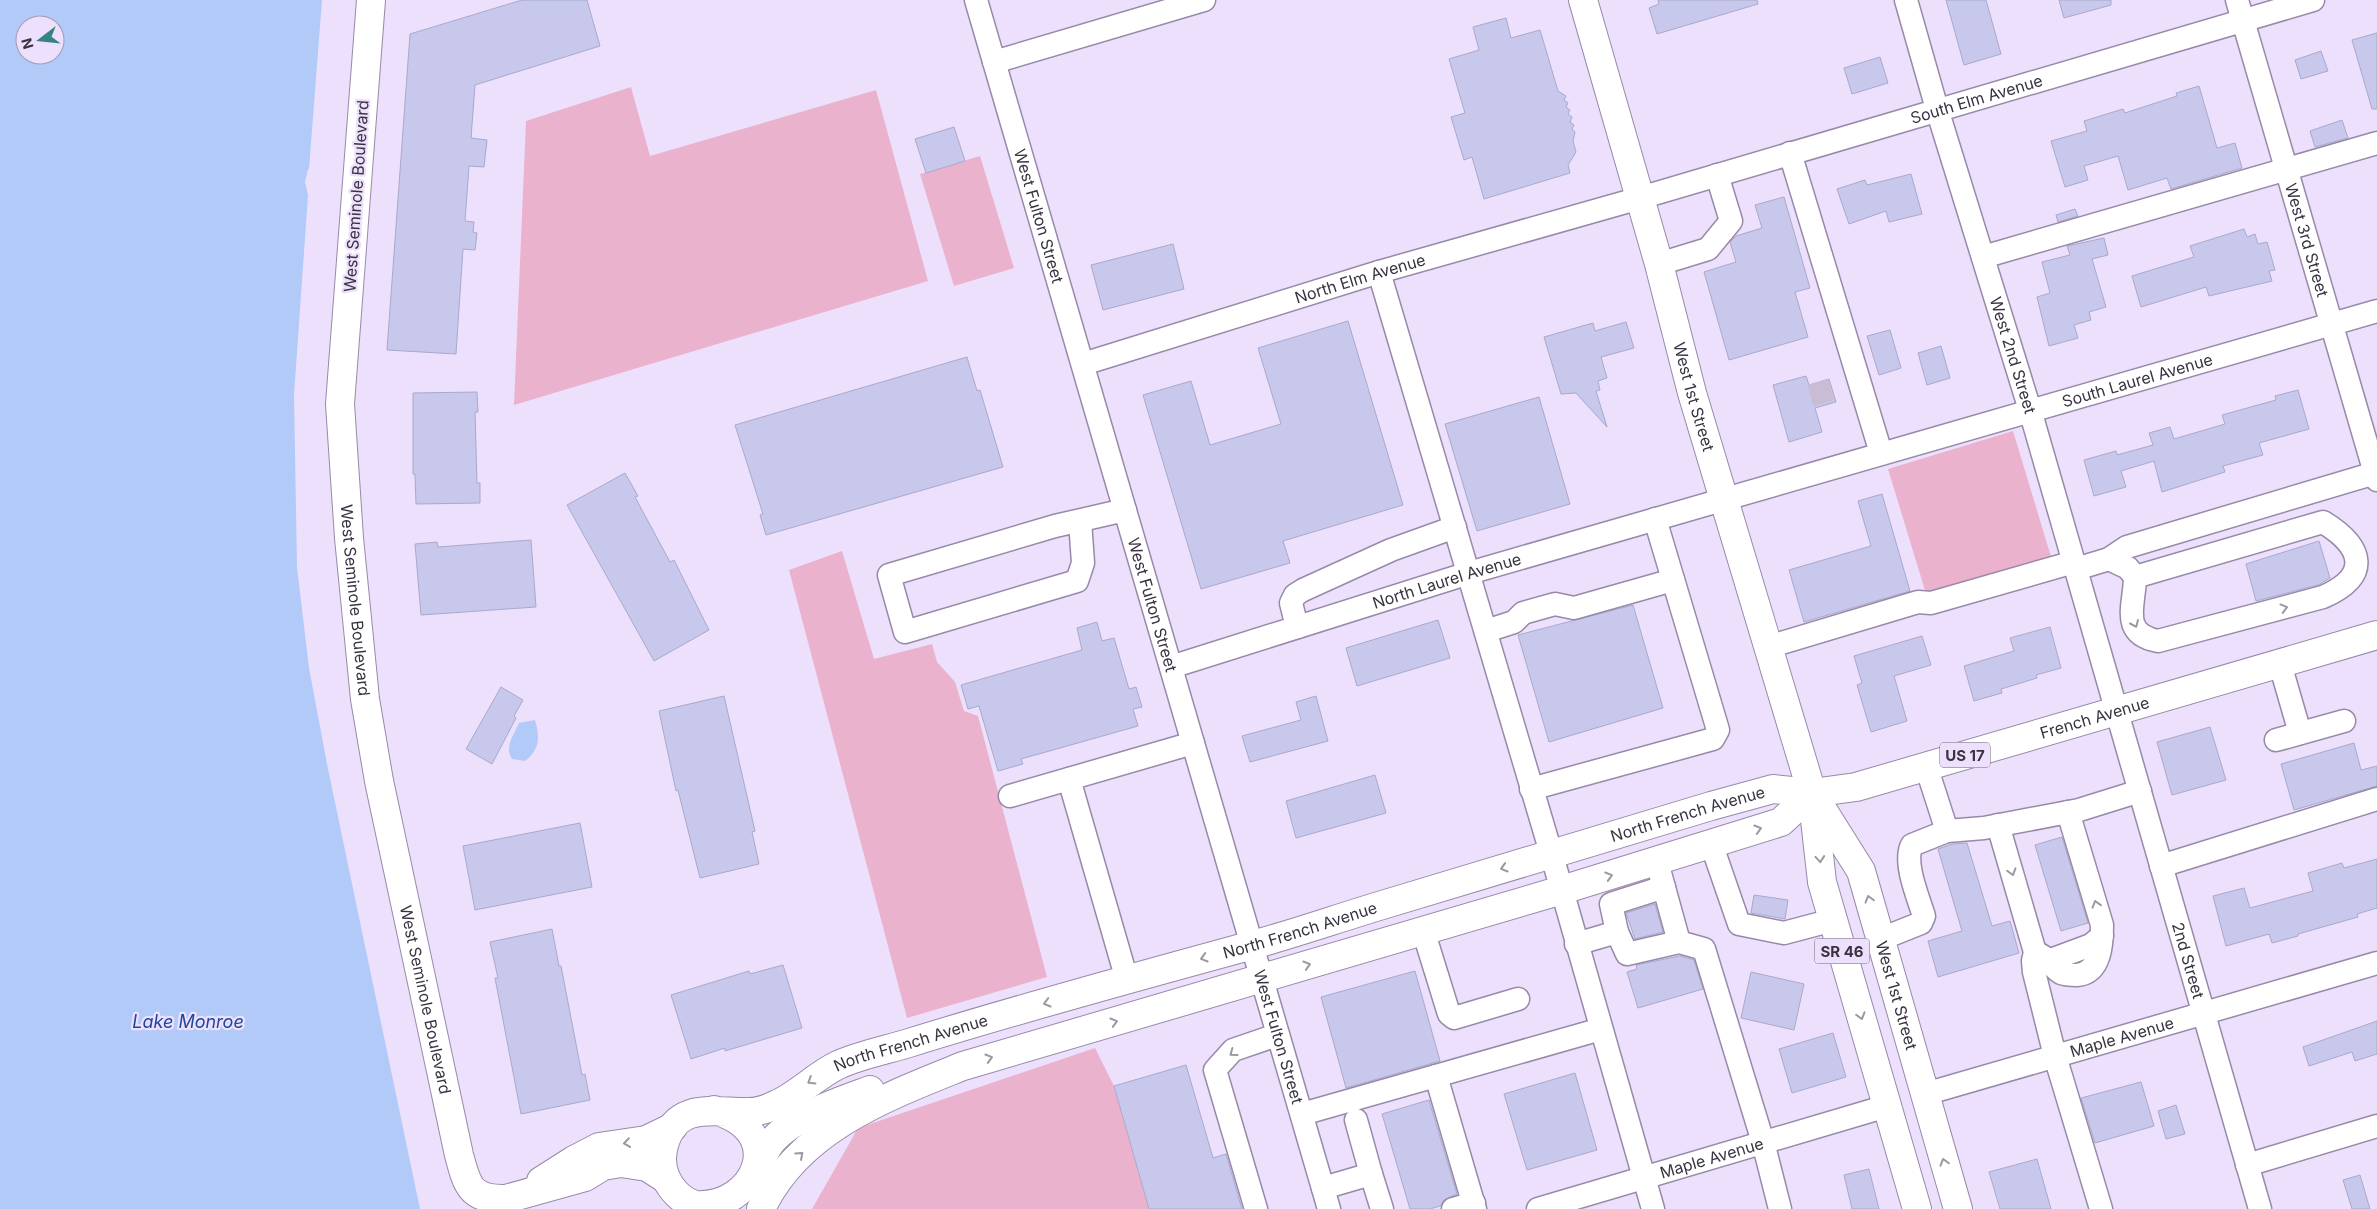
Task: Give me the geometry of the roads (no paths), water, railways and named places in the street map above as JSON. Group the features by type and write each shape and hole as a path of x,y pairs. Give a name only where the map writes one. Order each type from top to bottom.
{"main road":[{"name":"West Seminole Boulevard","path":"372,0 340,404 349,538 365,699 379,782 459,1155 471,1190"},
{"name":"West 1st Street","path":"1584,0 1659,264 1692,393 1723,501 1812,793 1822,882 1917,1209"},
{"name":"French Avenue","path":"1812,793 1856,787 2377,635"},
{"name":"North French Avenue","path":"678,1195 662,1166 665,1138 684,1116 699,1110 751,1113 766,1109 780,1103 808,1082 838,1065 1251,945 1773,789 1812,793"},
{"name":"North French Avenue","path":"471,1190 481,1197 493,1199 521,1194 585,1177 603,1166 621,1163 647,1167 678,1195 694,1204 709,1207 724,1205 751,1195 833,1128 876,1101 962,1066 1562,890 1661,874 1711,843 1781,822 1812,793"},
{"name":"West 1st Street","path":"1812,793 1861,871 1958,1209"},
{"name":"North French Avenue","path":"714,1110 730,1114 744,1123 753,1137 758,1153 751,1195"},
{"name":"North French Avenue","path":"521,1194 574,1160 599,1147 646,1140 673,1127"}],"street":[{"name":"West Fulton Street","path":"976,0 1193,742 1260,979 1326,1199"},
{"path":"994,62 1204,0"},
{"name":"West 2nd Street","path":"1906,0 1937,109 2030,410 2117,712"},
{"name":"South Elm Avenue","path":"1640,198 1937,109 2240,10 2313,0"},
{"name":"West 3rd Street","path":"2240,10 2376,476"},
{"path":"1983,257 2377,144"},
{"path":"1790,153 1881,454"},
{"path":"1659,264 1708,249 1731,221 1718,175"},
{"name":"North Elm Avenue","path":"1083,364 1379,272 1640,198"},
{"path":"1379,272 1562,890 1652,1209"},
{"name":"South Laurel Avenue","path":"1723,501 2030,410 2377,311"},
{"path":"1768,647 1918,602 1931,603 2075,565 2108,559 2127,548 2336,486 2376,476"},
{"path":"2323,522 2336,486"},
{"name":"North Laurel Avenue","path":"1171,667 1469,573 1723,501"},
{"path":"1080,521 1083,563 1077,581 905,632 889,575 1055,526 1125,510"},
{"path":"1531,789 1713,738 1718,730 1655,519"},
{"path":"2108,559 2128,568 2134,576 2130,610 2132,623 2146,639 2158,642 2336,592 2356,574 2355,552 2346,540 2323,522"},
{"path":"2134,576 2323,522"},
{"path":"1298,627 1291,603 1295,595 1391,550 1455,527"},
{"path":"1486,630 1514,622 1523,613 1555,604 1574,608 1673,580"},
{"path":"2280,664 2300,733"},
{"name":"2nd Street","path":"2117,712 2260,1209"},
{"path":"2276,740 2344,721"},
{"path":"1010,796 1193,742"},
{"path":"1926,766 1947,831"},
{"path":"1069,779 1127,980"},
{"path":"1881,939 1921,923 1924,916 1909,861 1908,852 1912,845 1947,831 1998,825 2068,812 2140,791"},
{"path":"2162,866 2377,799"},
{"path":"2068,812 2102,925 2102,936 2091,945 2041,956 2033,961 2034,972 2056,1056 2101,1209"},
{"path":"1998,825 2041,956"},
{"path":"1711,843 1739,924 1784,933 1833,920"},
{"path":"1679,942 1661,874 1611,904 1617,932 1627,954 1679,942 1702,947 1706,952 1763,1142 1780,1209"},
{"path":"1422,930 1449,1014 1454,1018 1518,999"},
{"path":"1576,944 1617,932"},
{"name":"Maple Avenue","path":"1925,1094 2377,964"},
{"path":"1302,1114 1601,1029"},
{"path":"1256,1209 1215,1070 1233,1050 1278,1035"},
{"path":"1436,1076 1467,1207"},
{"name":"Maple Avenue","path":"1538,1209 1887,1106"},
{"path":"1356,1120 1382,1209"},
{"path":"2247,1165 2377,1126"},
{"path":"1326,1199 1372,1174"}],"water":[{"name":"Lake Monroe","path":"0,0 322,0 309,169 305,182 308,195 294,395 297,567 309,668 328,769 420,1209 0,1209"},
{"path":"535,720 538,742 534,752 525,761 512,759 509,746 519,723"}],"tunnel":[{"path":"1818,382 1824,405"}]}
